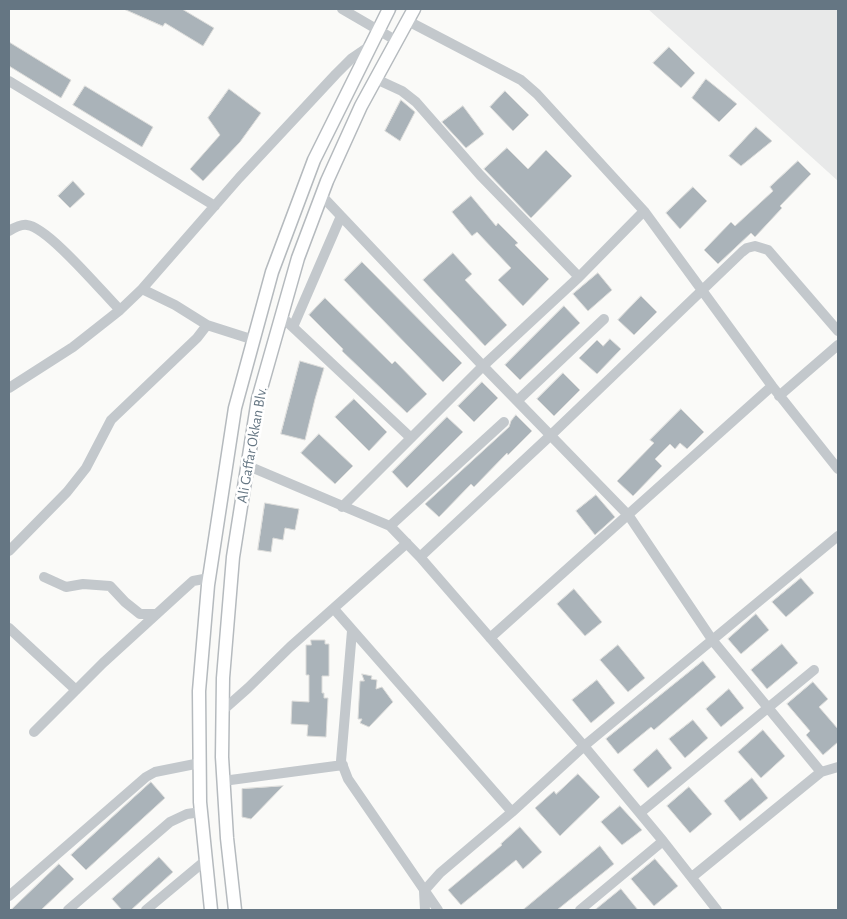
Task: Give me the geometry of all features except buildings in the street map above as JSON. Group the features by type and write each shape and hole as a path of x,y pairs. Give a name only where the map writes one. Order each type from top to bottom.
{"main road":[{"name":"Ali Gaffar Okkan Blv.","path":"211,910 201,812 199,691 209,578 235,408 272,272 314,160 389,9"},
{"name":"Ali Gaffar Okkan Blv.","path":"235,910 223,781 222,678 233,557 246,465 258,399 298,258 322,196 358,114 414,9"}],"street":[{"path":"342,9 397,41"},
{"path":"408,20 521,80 538,94 644,212 779,396 838,469"},
{"path":"9,388 73,347 120,310 142,289 336,74 351,59 370,46"},
{"path":"376,79 402,91 416,102 480,176 579,277"},
{"path":"9,81 215,206"},
{"path":"322,196 483,366 629,516 713,641 821,772"},
{"path":"342,507 483,366 579,277 644,212"},
{"path":"294,327 341,216"},
{"path":"9,231 26,225 35,228 55,243 120,310"},
{"path":"420,557 747,248 761,247 768,250 838,331"},
{"path":"142,289 175,305 207,325 254,340"},
{"path":"281,316 411,438"},
{"path":"517,401 604,319"},
{"path":"9,551 67,492 86,468 111,420 197,338 207,325"},
{"path":"779,396 838,345"},
{"path":"490,638 629,516 772,386"},
{"path":"390,526 504,422"},
{"path":"246,465 390,526 420,557 584,746 663,841 717,910"},
{"path":"425,910 424,891 440,874 584,746 838,536"},
{"path":"222,711 290,647 407,543"},
{"path":"44,577 66,587 83,584 110,586 140,614 156,614"},
{"path":"34,732 156,614 193,581 209,578"},
{"path":"334,609 512,812"},
{"path":"9,628 76,690"},
{"path":"352,631 343,765 348,779 438,910"},
{"path":"640,813 814,670"},
{"path":"9,896 146,777 155,772 200,763"},
{"path":"223,781 343,765"},
{"path":"692,877 821,772 838,766"},
{"path":"68,910 170,822 186,814 201,812"},
{"path":"580,910 663,841"},
{"path":"146,910 206,860"}],"shaded area":[{"path":"648,9 838,9 838,181"}]}
